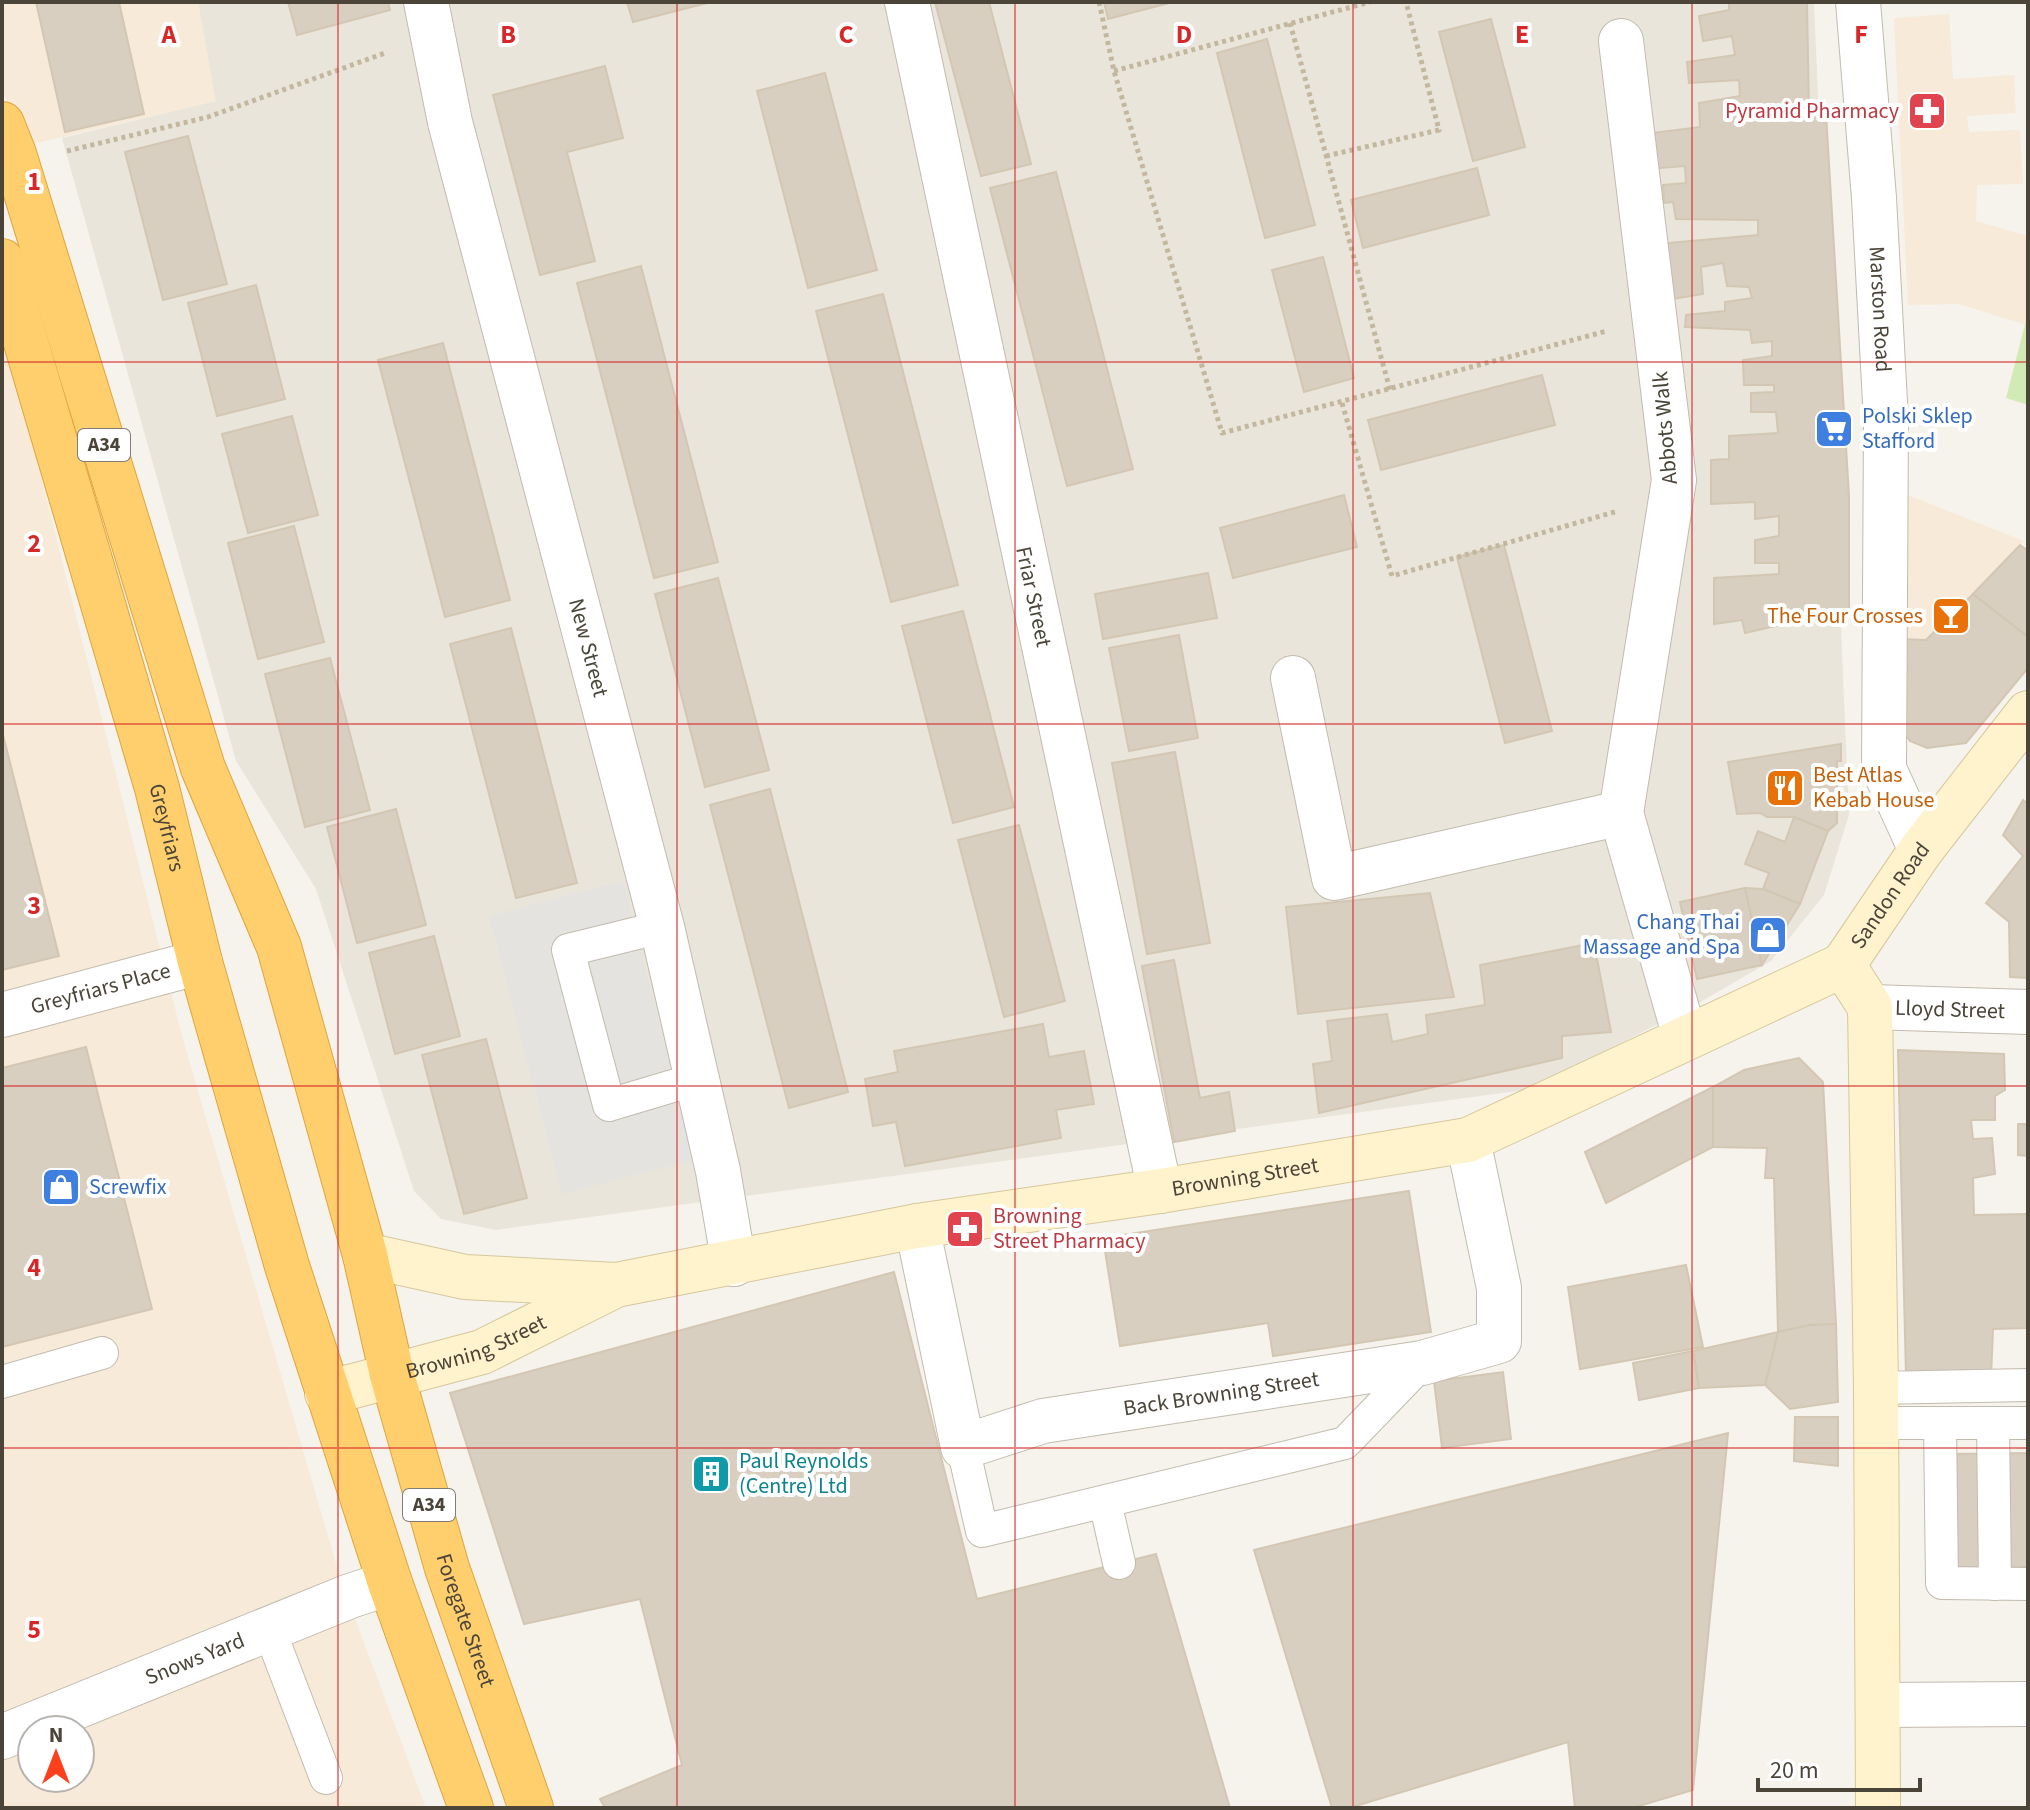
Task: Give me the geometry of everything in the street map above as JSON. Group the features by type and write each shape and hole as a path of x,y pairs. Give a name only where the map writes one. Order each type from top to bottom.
{"highway":[{"name":"Foregate Street","path":"2,124 14,154 203,768 279,947 365,1255 392,1375 447,1568 531,1808"},
{"name":"Greyfriars","path":"2,261 157,788 200,962 287,1266 327,1393"},
{"name":"A34","path":"327,1393 390,1583 471,1808"}],"street":[{"name":"Friar Street","path":"907,2 1160,1191"},
{"name":"Marston Road","path":"1858,2 1874,198 1886,421 1884,769 1921,850"},
{"name":"New Street","path":"430,19 450,122 662,927 718,1171 734,1264"},
{"name":"Abbots Walk","path":"1621,41 1674,480 1621,813 1685,1037"},
{"path":"1293,678 1334,878 1621,813"},
{"name":"Sandon Road","path":"1843,965 1921,850 2028,713"},
{"name":"Greyfriars Place","path":"2,1015 200,962"},
{"name":"Browning Street","path":"365,1255 465,1277 616,1285 917,1226 1160,1191 1468,1140 1843,965"},
{"path":"1843,965 1870,1007 1878,1808"},
{"name":"Lloyd Street","path":"1870,1007 2028,1012"},
{"name":"Back Browning Street","path":"963,1447 1043,1421 1422,1363 1499,1341 1499,1288 1468,1140"},
{"path":"917,1226 963,1447"},
{"name":"Browning Street","path":"327,1393 482,1352 616,1285"},
{"name":"Snows Yard","path":"2,1737 390,1583"},
{"path":"1879,1705 2028,1704"}],"lane":[{"path":"662,927 568,950 609,1105 696,1079"},
{"path":"2,1382 102,1353"},
{"path":"963,1447 982,1531 1345,1443 1422,1363"},
{"path":"1876,1406 2028,1385"},
{"path":"1876,1406 1940,1423 2028,1423"},
{"path":"1940,1423 1942,1583 2028,1584"},
{"path":"1993,1423 1995,1584"},
{"path":"1105,1502 1119,1563"},
{"path":"269,1629 326,1778"}],"path":[{"path":"1099,2 1114,71 1222,433 1655,318"},
{"path":"1114,71 1370,2"},
{"path":"1326,156 1439,130 1406,2"},
{"path":"58,153 208,117 430,19"},
{"path":"1290,23 1390,390"},
{"path":"1342,403 1392,576 1671,495"}],"shaded area":[{"path":"2,2 198,2 216,101 28,145 2,91"},
{"path":"198,2 1814,2 1849,815 1824,895 1771,961 1697,1004 1531,1089 496,1230 441,1219 414,1191 316,889 236,761 62,138 215,101"},
{"path":"1949,14 1953,79 2014,75 2016,113 1967,116 1969,132 2020,130 2023,184 1977,185 1976,221 2028,236 2026,325 1959,304 1908,305 1894,18"},
{"path":"2,323 182,1036 342,1584 426,1808 2,1808"},
{"name":"The Four Crosses","path":"1908,495 2024,541 1973,594 2028,637 2028,668 1966,743 1927,748 1910,741 1902,730"},
{"path":"623,881 695,1160 562,1194 489,916"}],"green space":[{"path":"2028,313 2028,405 2006,398"}],"building":[{"path":"36,2 119,2 144,114 65,132"},
{"path":"288,2 388,2 390,10 297,35"},
{"path":"627,2 711,2 633,22"},
{"path":"935,2 989,2 1031,164 981,176"},
{"path":"1104,2 1173,2 1108,19"},
{"path":"1729,2 1807,2 1809,114 1826,114 1849,496 1849,609 1745,633 1742,620 1714,624 1714,578 1779,574 1779,563 1755,563 1755,540 1779,536 1779,516 1755,519 1755,502 1711,504 1711,460 1729,459 1729,436 1778,433 1776,412 1751,412 1751,393 1774,392 1774,385 1744,385 1743,360 1772,356 1772,341 1752,343 1750,330 1685,327 1686,315 1725,311 1725,302 1752,298 1749,287 1727,286 1723,263 1701,267 1703,294 1660,301 1658,244 1758,235 1758,220 1676,219 1673,202 1664,203 1663,185 1686,183 1685,166 1648,169 1644,134 1700,127 1699,103 1740,96 1739,80 1689,83 1687,62 1735,55 1732,36 1703,41 1699,16 1729,10"},
{"path":"1491,19 1525,147 1473,161 1439,32"},
{"path":"1267,39 1315,225 1265,238 1217,53"},
{"path":"605,66 623,138 567,152 595,261 540,275 493,95"},
{"path":"825,73 877,270 808,288 757,91"},
{"path":"188,136 227,284 163,300 125,152"},
{"path":"1477,168 1489,215 1363,248 1351,200"},
{"path":"1056,172 1133,469 1067,486 990,188"},
{"path":"1323,257 1354,378 1304,392 1272,270"},
{"path":"641,266 718,562 654,578 577,283"},
{"path":"256,285 285,399 217,416 188,303"},
{"path":"883,294 958,585 891,602 816,311"},
{"path":"443,343 510,600 445,617 378,360"},
{"path":"1542,375 1555,425 1381,470 1368,420"},
{"path":"292,416 318,515 248,533 222,434"},
{"path":"1344,495 1357,547 1233,578 1220,528"},
{"path":"294,526 324,642 258,659 228,543"},
{"path":"1504,545 1552,731 1505,743 1457,557"},
{"path":"2020,545 2028,551 2028,637 1973,594"},
{"path":"1208,573 1217,618 1103,639 1095,594"},
{"path":"718,578 769,770 705,787 655,594"},
{"path":"1973,594 2028,637 2028,668 1966,743 1927,748 1910,741 1902,730 1902,639 1926,640"},
{"path":"963,611 1014,807 953,823 902,626"},
{"path":"511,628 577,883 516,898 450,644"},
{"path":"1179,635 1198,738 1129,751 1109,648"},
{"path":"330,658 370,810 305,827 265,674"},
{"path":"2,731 59,956 2,970"},
{"name":"Best Atlas Kebab House","path":"1841,744 1841,761 1837,761 1837,823 1828,831 1794,817 1737,814 1728,762"},
{"path":"1175,752 1210,943 1147,954 1112,763"},
{"path":"770,789 848,1092 789,1108 710,805"},
{"path":"2023,800 2028,804 2028,978 2010,977 2009,922 1986,903 2023,856 2003,835"},
{"path":"396,809 426,925 357,943 327,827"},
{"path":"1794,817 1828,831 1800,904 1763,889 1769,873 1745,864 1758,831 1785,842"},
{"path":"1019,825 1065,1001 1004,1017 958,840"},
{"path":"1745,888 1762,965 1697,979 1680,902"},
{"name":"Chang Thai Massage and Spa","path":"1745,888 1763,889 1800,904 1762,965"},
{"path":"1430,893 1454,997 1298,1014 1286,907"},
{"path":"434,936 460,1036 395,1054 369,953"},
{"path":"1594,943 1611,1032 1562,1036 1562,1058 1319,1113 1313,1064 1332,1061 1327,1021 1387,1014 1392,1042 1428,1034 1426,1015 1485,1005 1480,965"},
{"path":"1174,960 1200,1098 1229,1092 1235,1131 1174,1142 1142,966"},
{"path":"1043,1024 1049,1057 1084,1051 1094,1104 1056,1110 1061,1138 905,1166 896,1122 873,1126 865,1079 898,1072 894,1051"},
{"path":"486,1039 527,1198 464,1214 422,1055"},
{"name":"Screwfix","path":"86,1047 152,1309 2,1347 2,1068"},
{"path":"1898,1050 2004,1054 2005,1090 1995,1096 1995,1120 1971,1120 1973,1139 1992,1138 1995,1174 1973,1178 1974,1215 2028,1214 2028,1328 1993,1329 1991,1378 1906,1376"},
{"path":"1799,1058 1823,1082 1836,1324 1810,1325 1778,1332 1774,1178 1765,1178 1767,1148 1713,1147 1713,1087 1744,1070"},
{"path":"1713,1087 1713,1147 1606,1203 1585,1152"},
{"path":"2018,1124 2028,1124 2028,1156 2018,1155"},
{"path":"1409,1191 1431,1332 1273,1356 1268,1323 1120,1346 1103,1238"},
{"path":"1686,1265 1703,1347 1580,1369 1568,1287"},
{"name":"Paul Reynolds (Centre) Ltd","path":"894,1272 977,1599 1156,1554 1230,1808 605,1808 600,1799 682,1765 640,1599 524,1624 450,1393"},
{"path":"1836,1324 1838,1402 1790,1409 1765,1385 1778,1332 1810,1325"},
{"path":"1778,1332 1765,1385 1699,1388 1693,1351"},
{"path":"1693,1351 1699,1388 1639,1400 1633,1363"},
{"path":"1503,1372 1511,1439 1442,1448 1434,1381"},
{"path":"1795,1417 1838,1417 1838,1466 1794,1461"},
{"path":"1728,1433 1693,1790 1632,1808 1575,1808 1568,1742 1349,1808 1332,1808 1254,1550"},
{"path":"2028,1453 2028,1567 1954,1567 1952,1454"}],"place":[{"name":"Pyramid Pharmacy","path":"1927,111"},
{"name":"Polski Sklep Stafford","path":"1834,429"},
{"name":"The Four Crosses","path":"1951,616"},
{"name":"Best Atlas Kebab House","path":"1785,788"},
{"name":"Chang Thai Massage and Spa","path":"1768,935"},
{"name":"Screwfix","path":"61,1187"},
{"name":"Browning Street Pharmacy","path":"965,1229"},
{"name":"Paul Reynolds (Centre) Ltd","path":"711,1474"}]}
